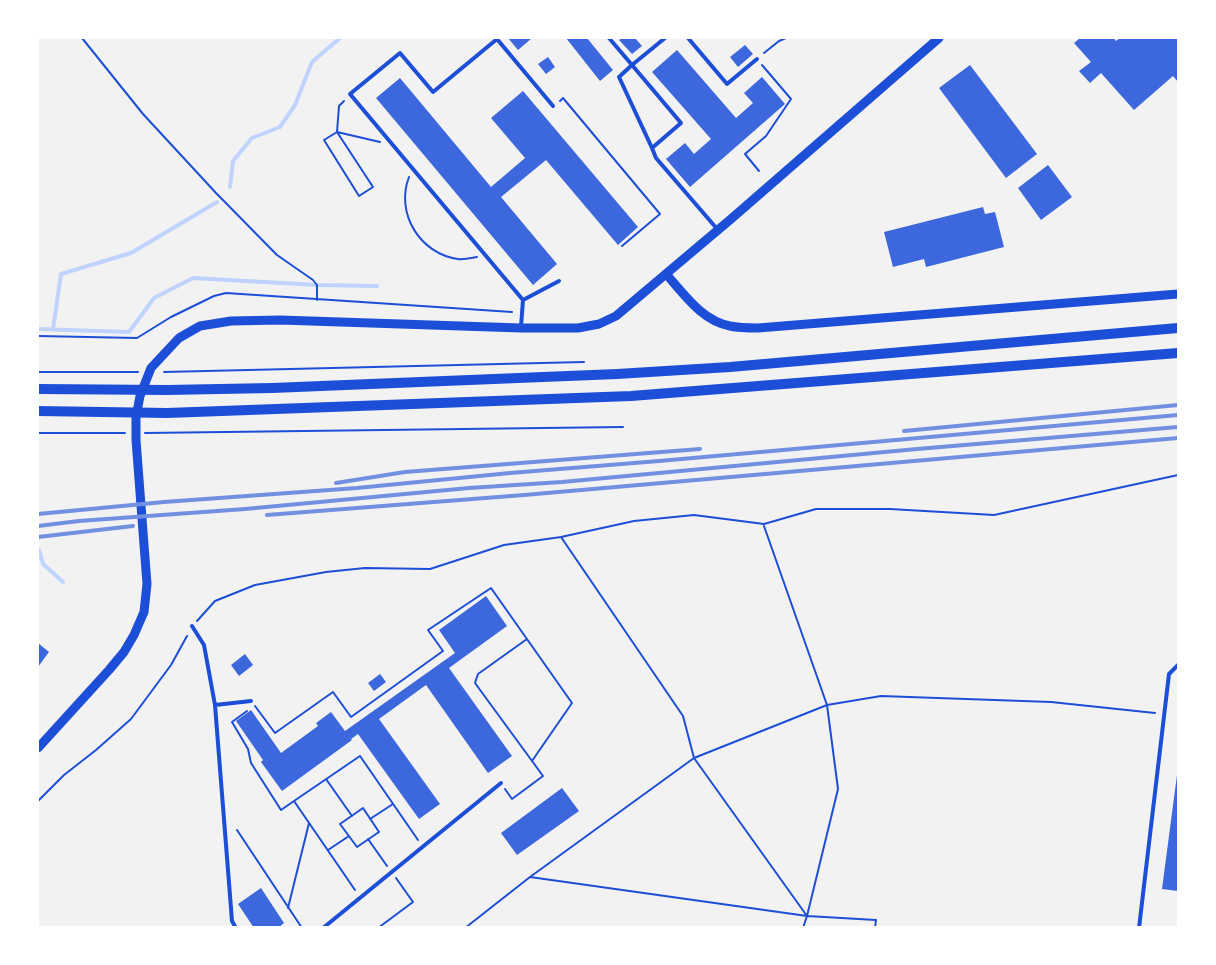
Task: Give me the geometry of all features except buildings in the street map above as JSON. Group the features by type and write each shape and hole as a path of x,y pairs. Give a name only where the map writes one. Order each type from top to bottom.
{"main road":[{"path":"38,389 272,388 617,374 730,367 1179,328"},
{"path":"38,411 167,413 631,396 1179,353"}],"street":[{"path":"38,748 124,652 144,612 147,584 136,417 147,370 179,338 200,326 231,321 280,320 521,328 578,328 599,324 616,316 666,274 939,38"},
{"path":"666,274 707,317 718,323 740,328 1179,294"}],"lane":[{"path":"609,38 681,123 652,148"},
{"path":"665,38 619,77 656,158 718,230"},
{"path":"687,38 728,84 757,58"},
{"path":"521,328 523,300 350,94 400,53 433,92 497,39 554,106"},
{"path":"523,300 559,281"},
{"path":"192,626 204,645 215,705 232,921 236,927"},
{"path":"1140,927 1169,674 1179,665"},
{"path":"215,705 251,701"},
{"path":"323,927 501,783"}],"path":[{"path":"82,38 144,114 216,193 277,255 313,280 317,285 317,300"},
{"path":"759,171 745,154 766,136 791,99 757,58 778,41 786,38"},
{"path":"350,94 339,106 337,132 373,187 359,196 324,140 337,132 393,146"},
{"path":"554,106 563,98 660,214 622,246"},
{"path":"412,169 406,185 405,205 411,225 423,242 440,254 460,260 486,256"},
{"path":"164,372 590,362"},
{"path":"38,372 147,370"},
{"path":"141,433 623,427"},
{"path":"38,433 130,433"},
{"path":"38,801 64,775 131,719 171,665 192,626 215,602 255,585 365,568 430,569 504,545 561,537 634,521 694,515 764,525 816,509 890,509 994,515 1179,475"},
{"path":"764,525 827,705 838,789 803,927"},
{"path":"561,537 683,716 694,758 807,916"},
{"path":"251,701 275,734 333,692 351,717 443,651 428,630 491,588 572,703 532,761"},
{"path":"501,783 512,799 543,776 475,683 478,674 527,639"},
{"path":"465,927 694,758 827,705 881,696 1051,702 1164,713"},
{"path":"247,711 232,722 248,749 251,763 281,810 360,756 423,847"},
{"path":"326,779 352,816"},
{"path":"294,801 360,897"},
{"path":"370,819 393,804"},
{"path":"363,808 379,832 357,847 340,824 352,816 363,808"},
{"path":"288,908 309,823"},
{"path":"237,830 302,927"},
{"path":"328,850 349,836"},
{"path":"368,839 413,902 378,927"},
{"path":"530,877 807,916 876,920 875,927"}],"waterway":[{"path":"230,187 233,161 252,138 280,127 295,105 312,62 340,38"},
{"path":"53,329 61,274 131,253 217,202"},
{"path":"38,329 129,332 154,298 193,278 377,286"},
{"path":"39,550 43,564 63,582"}],"railway":[{"path":"904,431 1178,405"},
{"path":"38,514 1178,415"},
{"path":"38,526 1178,427"},
{"path":"267,515 1178,438"},
{"path":"336,483 405,472 700,449"},
{"path":"38,537 133,526"}]}
